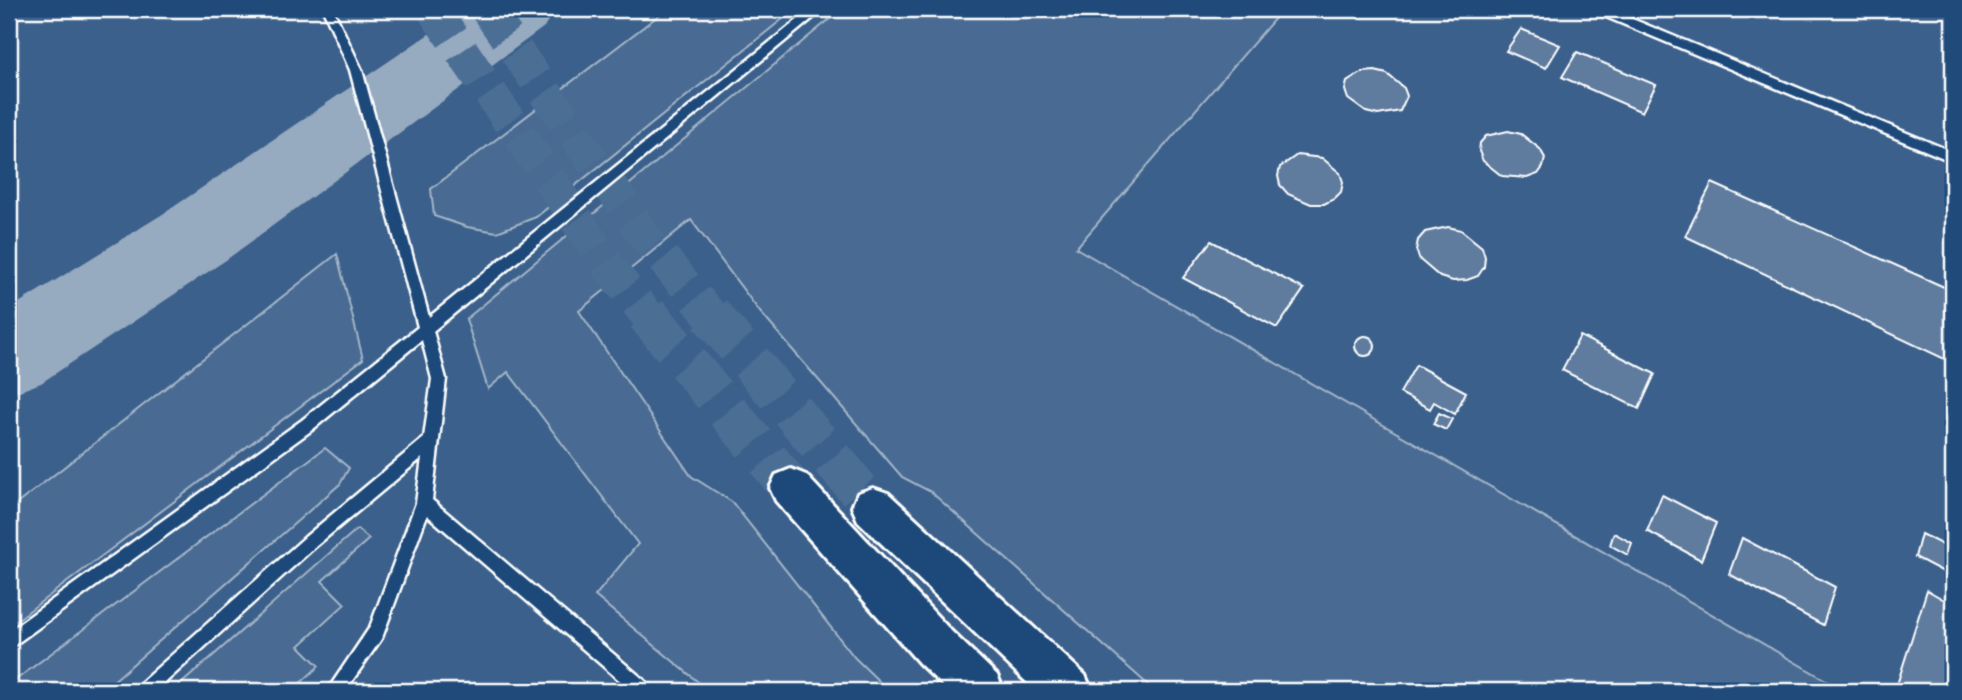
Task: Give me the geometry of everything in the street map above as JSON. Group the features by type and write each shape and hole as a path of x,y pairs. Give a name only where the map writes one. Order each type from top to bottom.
{"street":[{"path":"791,488 934,647 981,691"},
{"path":"873,507 1069,691"}],"lane":[{"path":"328,9 356,69 439,379 424,503 376,632 335,691"},
{"path":"9,641 307,425 818,9"},
{"path":"1598,9 1953,157"},
{"path":"144,691 310,542 431,441"},
{"path":"424,503 644,691"}],"shaded area":[{"path":"9,9 1953,9 1953,691 9,691"},
{"path":"667,9 795,9 536,217 497,232 467,227 434,216 431,189"},
{"path":"842,9 1283,9 1076,248 1845,691 1155,691 931,492 902,477 760,312 691,220 579,311 691,476 732,502 855,658 889,691 709,691 595,596 638,544 508,372 488,389 466,319"},
{"path":"337,254 363,359 9,626 9,510"},
{"path":"325,448 349,468 340,484 102,691 9,691 9,685"},
{"path":"357,529 369,539 322,581 345,604 299,646 319,666 292,691 173,691"}],"building":[{"path":"1521,29 1560,45 1546,68 1506,51"},
{"path":"1577,52 1656,85 1642,112 1562,77"},
{"path":"1363,72 1387,74 1404,88 1407,96 1400,111 1378,115 1366,112 1348,99 1345,90 1347,82"},
{"path":"1508,131 1521,134 1540,149 1545,158 1538,174 1527,178 1502,176 1483,161 1479,151 1480,143 1486,136"},
{"path":"1297,155 1322,158 1340,173 1343,182 1341,192 1334,199 1324,204 1311,204 1288,194 1280,185 1280,167"},
{"path":"1712,183 1953,291 1953,363 1685,236"},
{"path":"1448,227 1461,230 1482,247 1484,267 1478,276 1453,281 1440,277 1420,260 1416,250 1418,240 1425,232"},
{"path":"1211,241 1304,289 1277,328 1183,278"},
{"path":"1365,336 1372,339 1375,346 1372,353 1365,356 1358,353 1355,346 1358,339"},
{"path":"1580,336 1655,374 1639,409 1562,370"},
{"path":"1416,365 1466,392 1455,414 1434,402 1430,409 1400,393"},
{"path":"1439,413 1452,419 1446,430 1433,424"},
{"path":"1662,495 1716,523 1701,560 1647,531"},
{"path":"1614,533 1632,543 1628,555 1610,545"},
{"path":"1921,534 1953,550 1953,577 1915,557"},
{"path":"1742,538 1835,587 1823,625 1729,574"},
{"path":"1927,590 1953,605 1953,691 1895,691"}],"taxiway":[{"path":"9,356 196,236 518,9"}],"tunnel":[{"path":"433,9 613,273 648,316"},
{"path":"487,9 649,242 711,316"},
{"path":"647,314 791,488"},
{"path":"710,314 873,507"}]}
